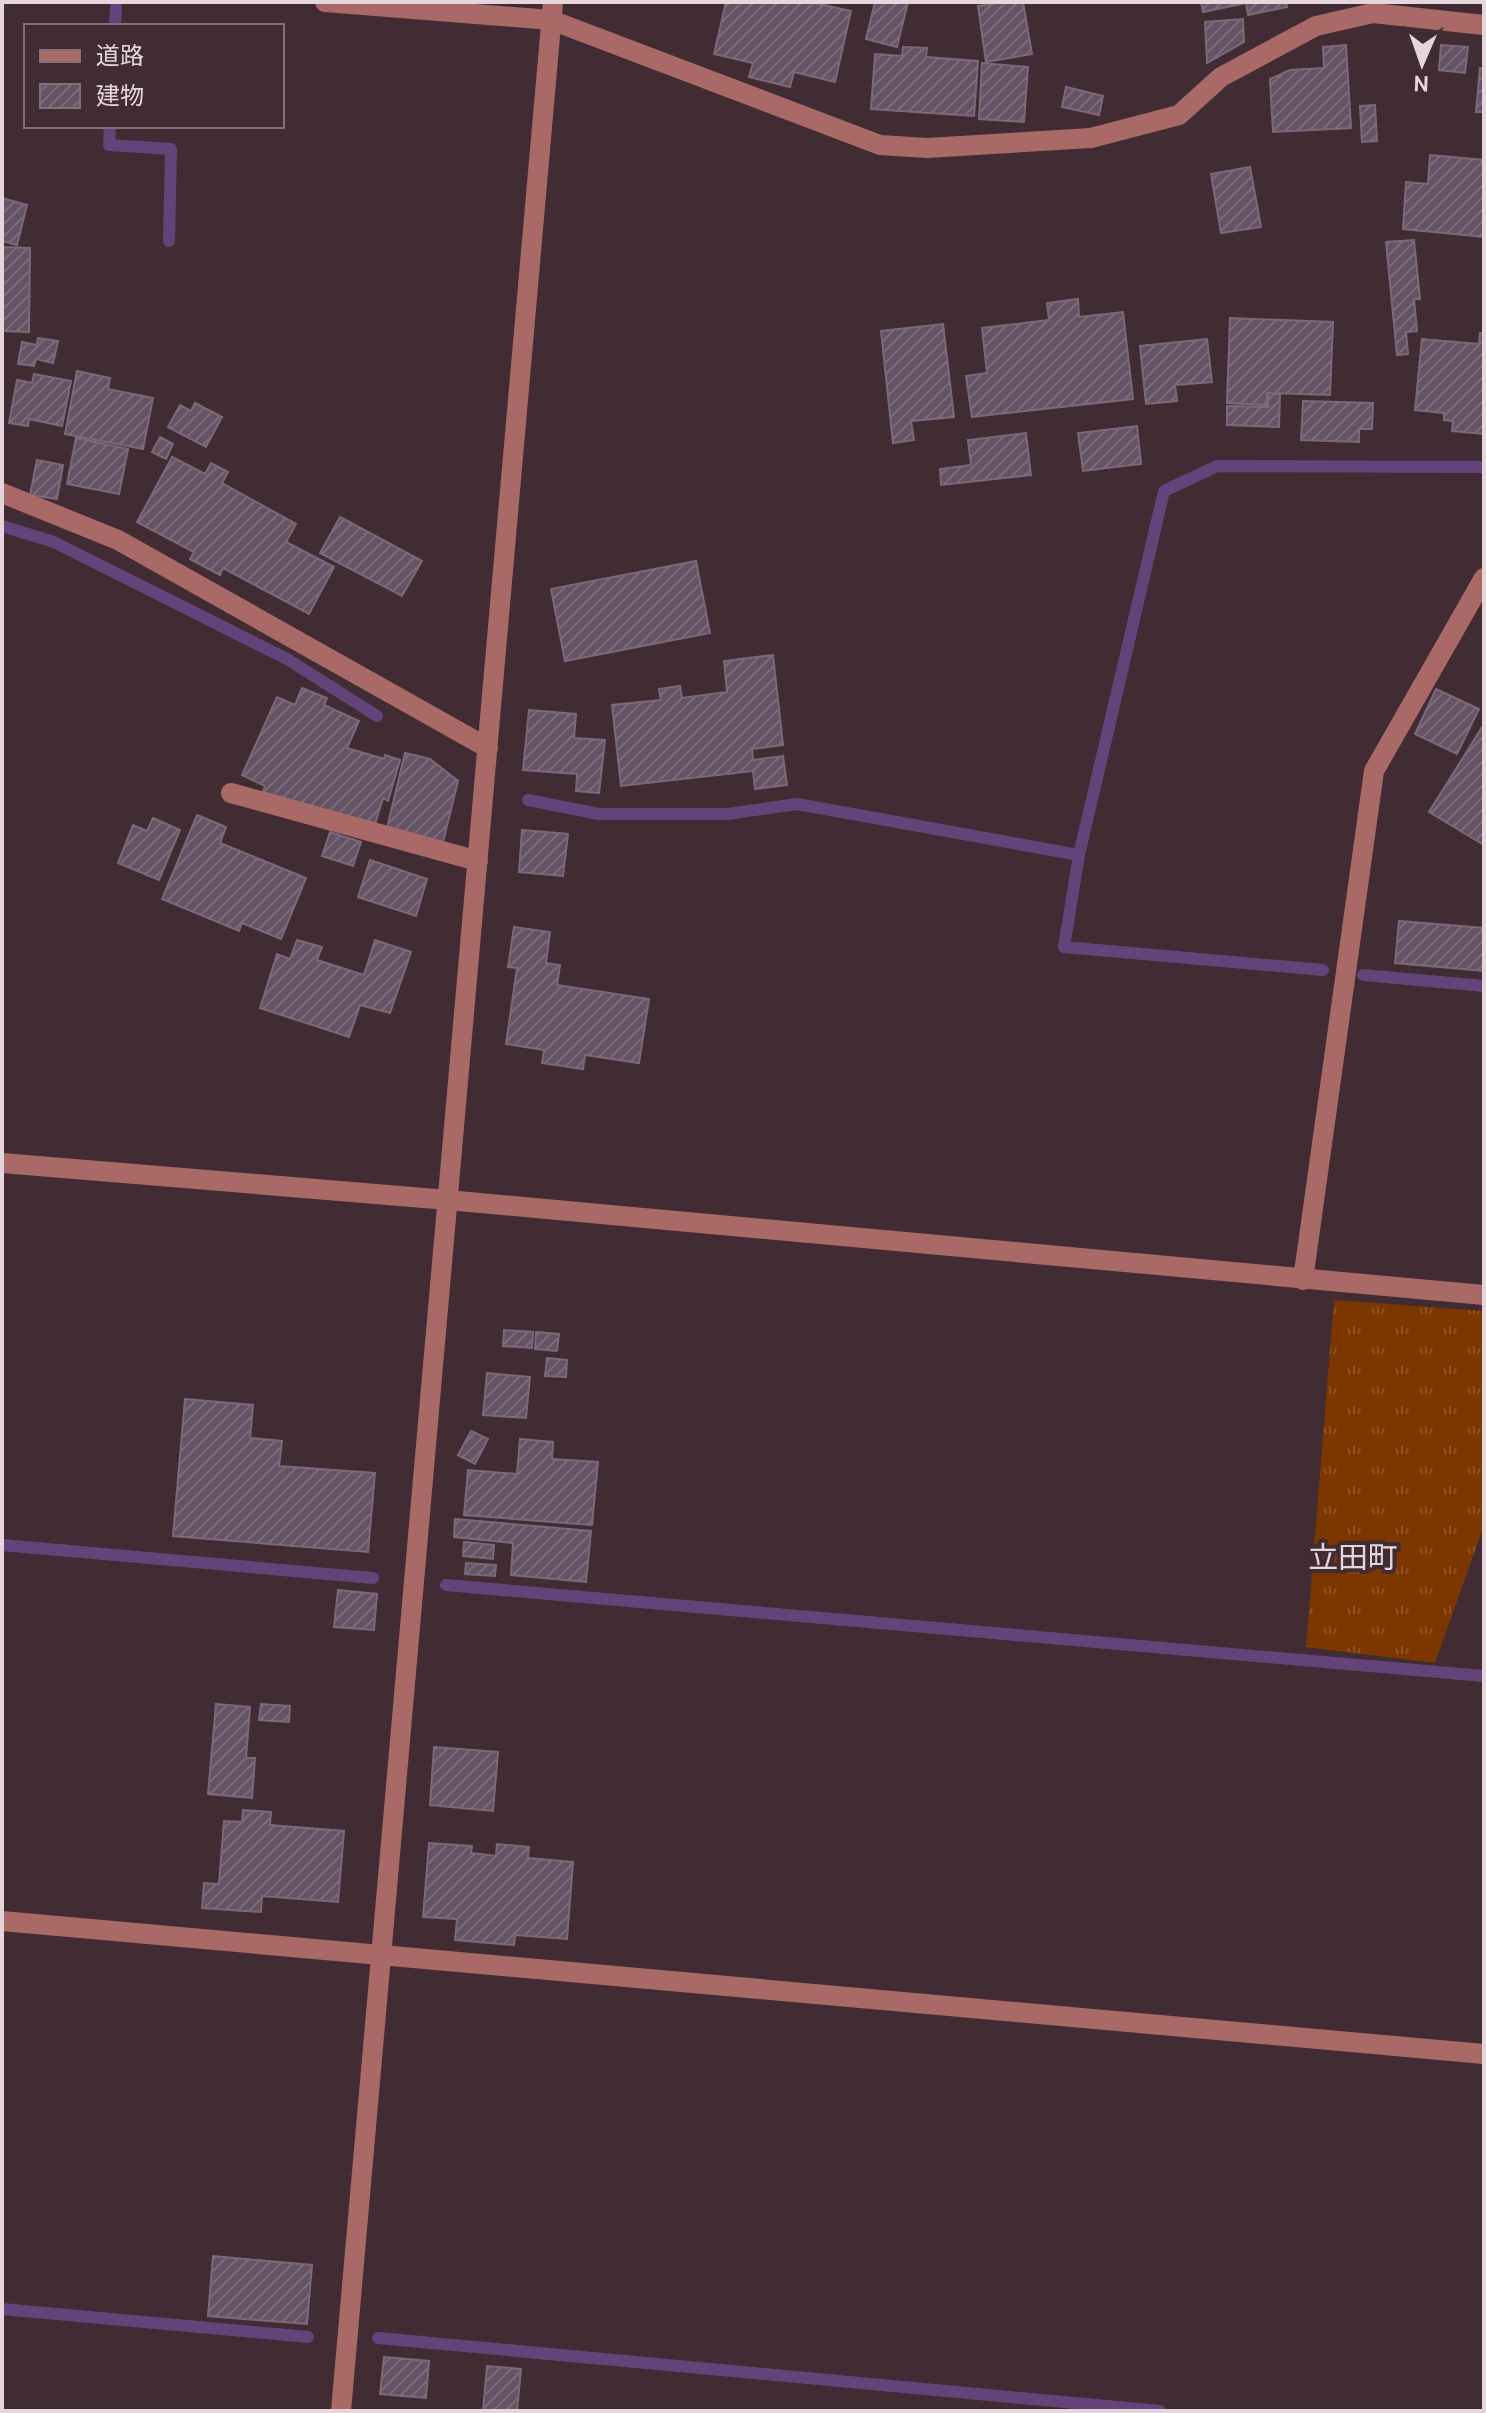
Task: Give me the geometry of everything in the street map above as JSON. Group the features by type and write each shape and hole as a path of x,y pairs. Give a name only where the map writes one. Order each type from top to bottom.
{"street":[{"path":"325,2 552,11 880,145 927,148 1091,138 1179,115 1221,77 1316,26 1373,13 1484,25"},
{"path":"341,2411 552,11"},
{"path":"2,493 118,540 488,748"},
{"path":"1303,1280 1374,771 1484,578"},
{"path":"231,793 478,861"},
{"path":"2,1163 448,1200 1484,1295"},
{"path":"2,1921 1484,2054"}],"green space":[{"path":"1334,1300 1484,1311 1484,1525 1435,1663 1306,1647"}],"building":[{"path":"726,2 810,2 851,11 835,82 794,72 790,87 749,77 753,63 714,54"},
{"path":"875,2 908,2 897,47 866,39"},
{"path":"1023,2 1032,54 986,62 978,6"},
{"path":"1201,2 1286,2 1287,7 1248,15 1246,3 1203,12"},
{"path":"1243,19 1244,42 1207,63 1205,22"},
{"path":"1346,45 1351,128 1273,132 1270,79 1290,70 1324,68 1323,47"},
{"path":"1441,45 1468,47 1465,73 1439,70"},
{"path":"903,47 927,48 926,57 978,61 974,116 871,109 875,54 902,56"},
{"path":"982,63 1028,67 1024,122 979,119"},
{"path":"1480,68 1484,69 1484,112 1476,112"},
{"path":"1066,87 1103,96 1099,115 1062,107"},
{"path":"1375,105 1377,141 1362,142 1360,106"},
{"path":"1430,155 1484,160 1484,237 1403,229 1406,182 1428,184"},
{"path":"1250,167 1261,227 1221,233 1211,174"},
{"path":"2,198 27,205 17,245 2,241"},
{"path":"1414,240 1420,299 1414,299 1417,331 1406,332 1408,354 1397,355 1386,242"},
{"path":"2,247 30,248 29,332 2,331"},
{"path":"1078,299 1079,317 1123,312 1133,399 972,417 966,376 987,373 982,328 1049,320 1047,303"},
{"path":"1230,318 1333,322 1330,395 1267,393 1266,405 1227,403"},
{"path":"943,324 954,417 911,421 914,440 893,443 881,331"},
{"path":"1480,333 1484,333 1484,434 1452,431 1453,421 1444,420 1444,413 1415,410 1422,339 1479,344"},
{"path":"38,338 58,341 53,363 36,359 34,366 18,364 22,342 37,345"},
{"path":"1207,339 1212,382 1175,385 1177,401 1146,404 1140,346"},
{"path":"77,371 110,378 108,389 153,398 143,449 65,434"},
{"path":"34,374 71,381 62,426 29,419 28,426 9,423 17,380 32,383"},
{"path":"1268,393 1280,394 1279,427 1227,425 1227,406 1268,407"},
{"path":"1303,401 1373,403 1372,429 1359,429 1359,442 1301,440"},
{"path":"195,403 222,417 206,447 168,427 180,405 191,411"},
{"path":"1137,426 1141,464 1083,471 1078,433"},
{"path":"1026,433 1031,475 941,485 940,469 971,465 968,440"},
{"path":"160,437 173,444 166,459 152,452"},
{"path":"76,438 128,449 119,494 67,484"},
{"path":"172,457 205,474 211,463 228,472 222,483 296,524 286,542 334,567 309,614 223,568 220,575 190,559 194,552 137,522"},
{"path":"37,460 63,465 57,499 30,495"},
{"path":"340,517 422,561 402,596 320,553"},
{"path":"696,561 710,633 565,661 551,589"},
{"path":"773,655 783,745 752,749 753,760 783,756 787,785 755,789 753,771 621,786 612,705 661,700 659,689 680,686 682,698 727,692 724,661"},
{"path":"302,688 327,698 324,705 359,721 347,748 384,759 385,755 400,760 388,801 383,798 375,824 263,792 265,786 242,775 277,697 295,705"},
{"path":"1436,689 1479,709 1457,754 1415,734"},
{"path":"529,710 576,714 574,738 605,740 599,793 576,791 577,774 523,770"},
{"path":"1484,724 1484,845 1429,812"},
{"path":"405,753 430,759 458,781 443,842 387,828"},
{"path":"197,815 226,827 220,843 306,878 281,939 242,923 239,931 162,899"},
{"path":"153,818 180,830 159,880 118,863 133,825 147,831"},
{"path":"522,830 568,834 563,876 519,872"},
{"path":"330,832 361,842 353,866 322,856"},
{"path":"370,860 427,879 416,916 358,897"},
{"path":"1399,921 1484,928 1484,971 1395,963"},
{"path":"514,927 550,932 546,963 560,965 557,985 649,999 639,1063 585,1055 583,1069 542,1063 544,1050 506,1044 517,968 508,967"},
{"path":"297,940 322,947 317,960 364,975 375,940 411,952 390,1013 360,1005 349,1037 260,1008 277,954 290,959"},
{"path":"504,1330 533,1332 532,1348 503,1346"},
{"path":"536,1332 559,1334 557,1351 535,1349"},
{"path":"547,1358 567,1360 566,1377 545,1376"},
{"path":"487,1373 530,1377 526,1418 483,1415"},
{"path":"185,1399 253,1405 250,1438 282,1441 279,1466 375,1473 368,1552 173,1536"},
{"path":"471,1431 488,1439 475,1464 458,1455"},
{"path":"520,1439 553,1442 552,1459 598,1462 592,1525 464,1515 468,1470 517,1474"},
{"path":"455,1519 591,1531 586,1582 511,1575 513,1543 454,1537"},
{"path":"464,1542 494,1545 493,1559 463,1556"},
{"path":"466,1563 496,1565 495,1576 465,1574"},
{"path":"338,1590 377,1594 374,1630 334,1627"},
{"path":"216,1704 250,1707 246,1758 255,1758 252,1798 208,1794"},
{"path":"261,1704 290,1706 289,1722 259,1720"},
{"path":"434,1747 498,1752 493,1811 430,1805"},
{"path":"243,1810 271,1812 270,1825 344,1831 338,1902 262,1896 261,1912 202,1908 204,1883 219,1884 224,1821 242,1822"},
{"path":"429,1843 472,1846 471,1853 496,1856 497,1844 529,1847 528,1858 573,1862 567,1939 515,1935 514,1945 455,1940 457,1919 423,1917"},
{"path":"213,2256 312,2265 307,2324 208,2316"},
{"path":"384,2357 429,2361 426,2398 380,2394"},
{"path":"487,2366 521,2369 517,2411 483,2411"}],"waterway":[{"path":"115,24 116,7"},
{"path":"110,128 109,145 171,149 169,241"},
{"path":"528,800 599,814 728,814 797,804 1079,855 1164,491 1217,466 1484,467"},
{"path":"2,526 54,542 287,659 377,716"},
{"path":"1079,855 1064,947 1323,970"},
{"path":"1363,975 1484,986"},
{"path":"2,1545 373,1578"},
{"path":"446,1585 1484,1676"},
{"path":"2,2309 308,2337"},
{"path":"378,2338 1160,2411"}],"district":[{"name":"立田町","path":"1353,1557"}]}
